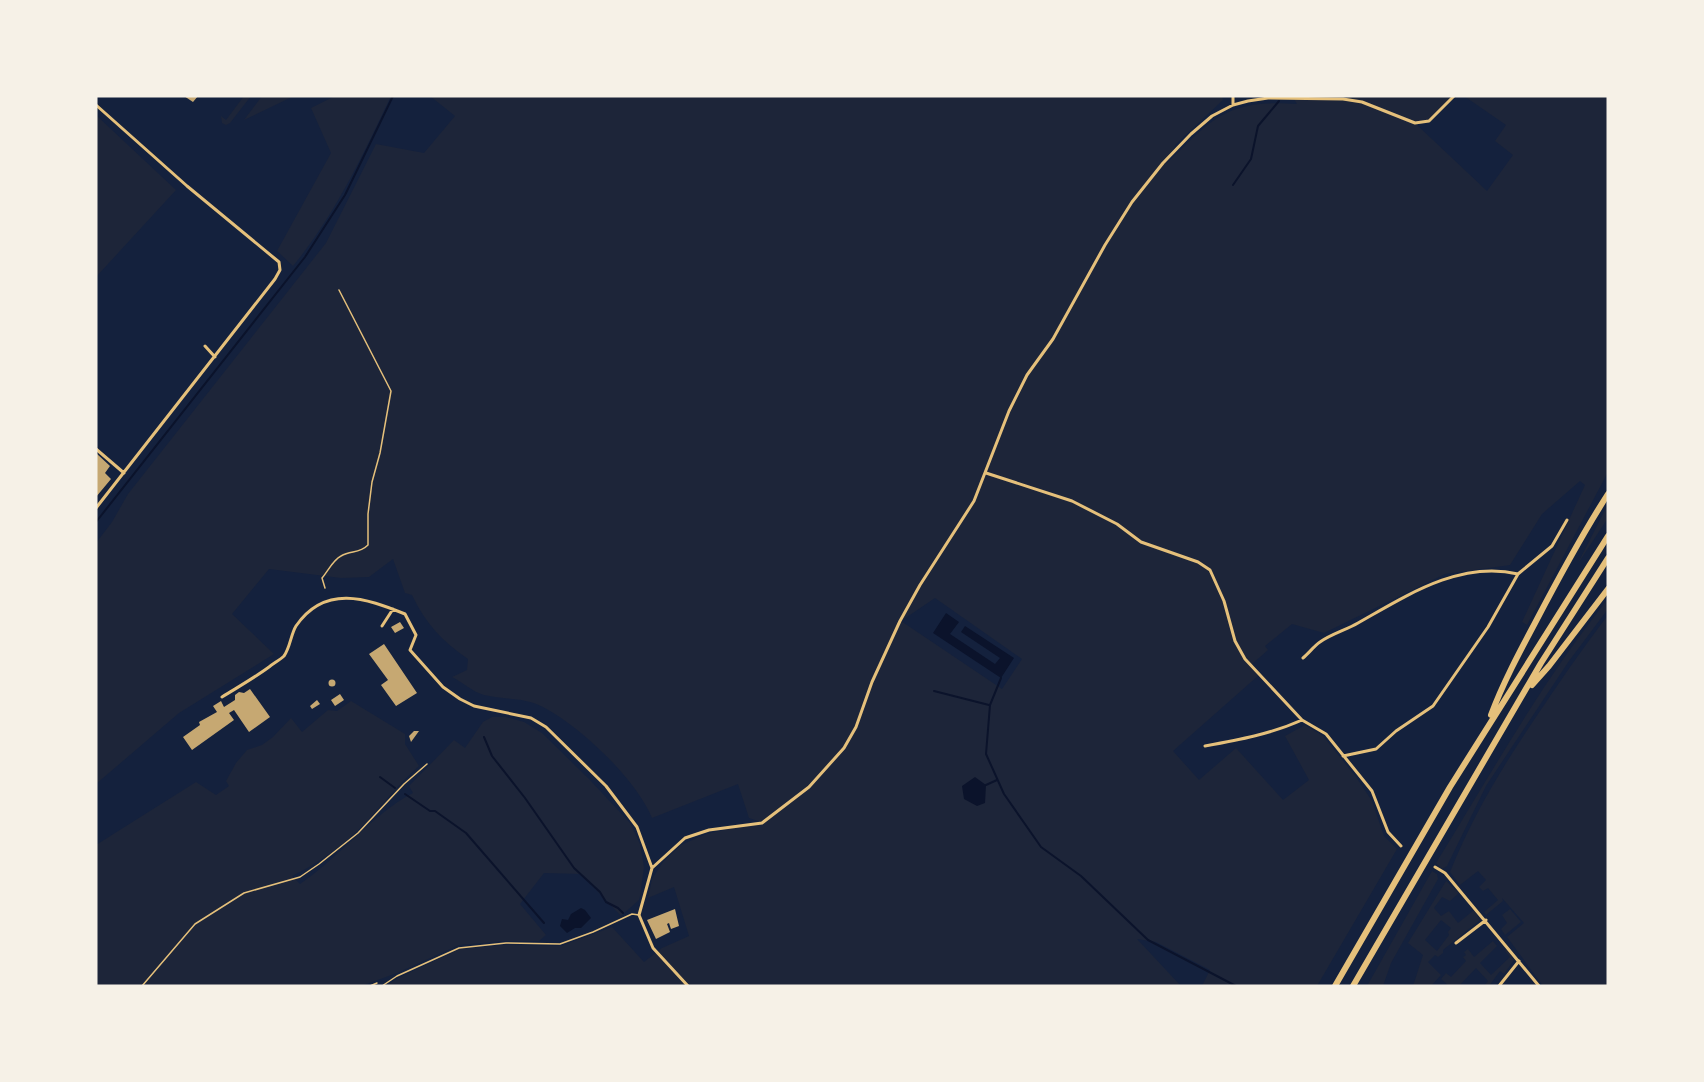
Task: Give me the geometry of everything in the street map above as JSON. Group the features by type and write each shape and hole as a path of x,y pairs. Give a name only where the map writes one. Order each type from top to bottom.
{"highway":[{"path":"1487,726 1502,687 1548,597 1608,494"},
{"path":"1335,986 1487,726 1608,536"},
{"path":"1353,986 1562,629 1608,558"},
{"path":"1525,693 1549,666 1608,589"}],"street":[{"path":"1233,96 1233,105"},
{"path":"688,986 653,948 639,915 652,868 685,838 709,830 762,823 809,787 844,748 856,727 872,682 900,621 920,585 974,501 1027,375 1053,339 1132,202 1163,163 1212,116 1233,105 1268,98 1343,99 1362,102 1415,123 1429,121 1454,96"},
{"path":"96,105 187,186 279,262 280,270 96,508"},
{"path":"205,346 215,357"},
{"path":"96,449 124,473"},
{"path":"986,473 1072,501 1117,524 1141,542 1198,562 1210,570 1224,601 1235,641 1245,659 1302,720 1326,734 1372,791 1388,832 1401,846"},
{"path":"1343,756 1376,749 1396,731 1433,706 1488,627 1518,574 1552,546 1568,520"},
{"path":"1303,658 1322,640 1437,582 1463,573 1506,571 1518,574"},
{"path":"222,697 285,655 296,627 309,611 324,602 349,597 393,609 405,614 412,625 416,635 410,650 443,687 474,706 531,718 560,739 606,786 637,827 652,868"},
{"path":"382,626 393,609"},
{"path":"1204,746 1246,739 1279,730 1302,720"},
{"path":"1435,867 1445,873 1539,986"},
{"path":"1456,943 1486,920"},
{"path":"1499,986 1519,960"}],"lane":[{"path":"382,986 397,976 459,948 506,943 560,944 632,914 639,915"}],"path":[{"path":"325,588 322,578 338,557 346,553 362,551 368,545 368,514 372,482 380,453 391,391 339,290"},
{"path":"142,986 195,924 244,893 300,877 319,864 358,833 404,784 427,764"}],"shaded area":[{"path":"244,96 251,96 230,123 226,125 222,123 221,116 226,120"},
{"path":"262,96 294,96 244,120"},
{"path":"335,96 391,96 335,205 293,266 277,251 331,153 311,108"},
{"path":"430,96 1222,96 1223,100 1176,144 1166,164 1196,135 1223,115 1254,105 1297,104 1292,96 1454,96 1429,121 1416,124 1487,191 1513,155 1495,141 1506,125 1464,96 1608,96 1608,472 1527,625 1522,622 1585,485 1580,481 1542,514 1510,565 1445,574 1324,633 1292,624 1265,646 1268,650 1251,665 1259,675 1173,751 1199,780 1236,748 1283,800 1309,780 1285,736 1305,725 1323,736 1372,801 1384,836 1397,849 1317,986 1202,986 1210,970 1156,942 1137,939 1181,986 386,986 460,949 505,945 561,946 612,927 644,962 662,948 689,936 674,887 648,898 652,879 663,862 681,845 706,834 761,822 749,818 738,784 652,818 634,787 606,755 574,727 536,704 480,694 452,677 467,670 468,659 436,631 412,595 405,593 393,559 369,577 341,578 269,569 232,614 274,654 179,713 96,784 96,543 112,522 128,494 326,243 376,144 424,153 455,116","holes":["935,598 1022,659 1002,689 901,621"]},
{"path":"96,115 176,190 96,277"},
{"path":"1608,505 1608,518 1577,565 1605,510"},
{"path":"1608,599 1608,609 1569,661 1486,786 1447,866 1442,869 1436,863 1497,762 1561,662"},
{"path":"946,613 959,622 950,634 995,664 1000,658 961,632 965,626 1014,658 1001,678 933,633"},
{"path":"1608,615 1608,986 1543,986 1507,937 1524,923 1502,898 1503,901 1486,915 1484,912 1498,900 1488,888 1483,891 1479,887 1486,880 1478,871 1460,885 1450,872 1478,813 1510,757"},
{"path":"351,701 405,734 405,744 419,766 346,841 292,876 300,884 369,824 413,793 409,786 454,740 465,748 483,722 492,717 506,717 524,722 542,733 630,823 640,844 644,867 639,900 621,916 581,874 544,873 520,904 546,935 539,941 459,945 397,973 361,986 96,986 96,845 196,782 216,795 229,786 226,781 236,763 247,750 262,745 273,737 291,718 302,732 328,710 337,711"},
{"path":"975,777 986,785 985,803 977,806 964,799 962,786"},
{"path":"1432,871 1437,874 1438,879 1391,963 1383,986 1367,986"},
{"path":"1446,881 1459,893 1450,901 1442,897 1434,908 1441,916 1449,911 1458,923 1474,910 1480,920 1443,950 1443,953 1438,957 1435,955 1428,962 1441,975 1431,986 1413,986 1423,955 1408,943","holes":["1441,920 1451,928 1449,935 1437,951 1425,940"]},
{"path":"581,908 591,918 581,928 575,928 567,933 560,926 562,919 568,920 571,914"},
{"path":"1510,909 1521,922 1505,935 1501,929 1507,923 1502,915"},
{"path":"1493,941 1497,946 1480,963 1491,975 1510,957 1505,951 1507,949 1514,960 1504,974 1500,971 1489,986 1484,986 1488,981 1476,968 1459,986 1449,986 1441,979 1446,973 1451,977 1466,961 1463,957 1466,955 1464,952 1468,949 1474,957"}],"building":[{"path":"184,96 198,96 193,102"},
{"path":"96,453 110,466 105,473 111,479 96,497"},
{"path":"400,622 404,628 395,633 391,627"},
{"path":"384,644 417,693 396,706 381,685 388,680 369,654"},
{"path":"332,679 336,683 332,687 328,683"},
{"path":"250,689 270,717 249,732 234,710 229,713 234,720 192,750 183,737 200,725 199,722 217,712 213,706 221,701 224,707 235,700 235,695 239,692 244,693"},
{"path":"340,694 344,700 335,706 331,700"},
{"path":"317,700 320,704 312,709 310,706"},
{"path":"414,731 419,731 411,742 409,736"},
{"path":"675,909 679,926 671,929 669,923 667,924 670,932 656,939 647,920"}],"waterway":[{"path":"96,522 305,257 345,195 393,96"},
{"path":"1233,185 1251,159 1258,126 1279,101"},
{"path":"1001,678 990,705 986,754 1004,794 1041,847 1081,876 1148,940 1236,986"},
{"path":"934,691 989,705"},
{"path":"484,737 492,756 525,798 574,868 600,892 606,902 623,913"},
{"path":"380,777 395,788"},
{"path":"986,785 997,780"},
{"path":"405,794 430,811 435,811 466,833 544,923"}]}
